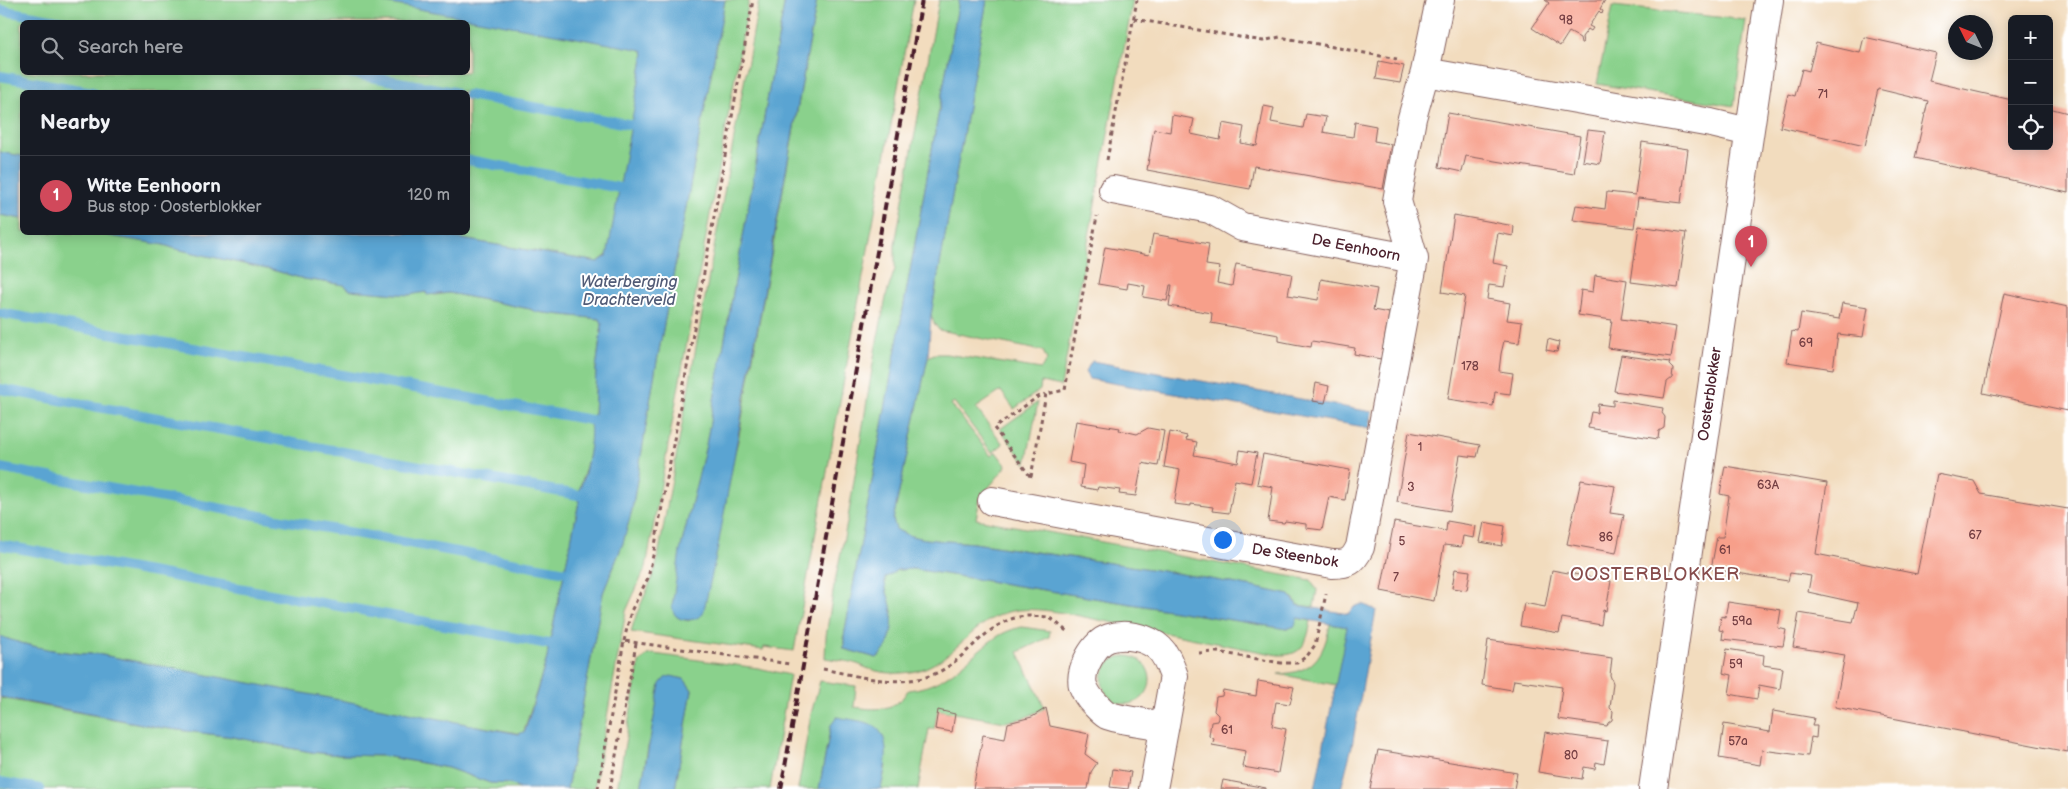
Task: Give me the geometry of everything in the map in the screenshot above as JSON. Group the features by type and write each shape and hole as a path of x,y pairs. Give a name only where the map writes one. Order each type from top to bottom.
{"street":[{"name":"De Eenhoorn","path":"1105,200 1210,209 1242,227 1414,259 1397,201 1412,118 1425,72 1440,0"},
{"name":"Oosterblokker","path":"1653,789 1769,0"},
{"path":"1425,72 1711,122 1749,132"},
{"name":"De Steenbok","path":"992,501 1332,564 1346,564 1356,556 1360,547 1414,259"},
{"path":"1152,789 1174,676 1167,658 1159,648 1143,638 1128,636 1108,638 1093,650 1085,667 1082,684 1089,698 1107,715 1164,726"}],"path":[{"path":"598,789 624,641 631,612 648,578 654,551 753,0"},
{"path":"1107,161 1137,0"},
{"path":"1134,19 1262,41 1280,37 1409,61 1425,72"},
{"path":"1031,477 994,428 1036,398 1064,390 1105,200"},
{"path":"1026,507 1046,394"},
{"path":"1167,658 1217,652 1281,663 1297,663 1307,656 1315,645 1323,608"},
{"path":"823,669 863,677 907,680 933,675 957,659 988,631 1008,620 1027,616 1047,617 1093,650"},
{"path":"624,641 790,664"},
{"path":"610,789 636,644"}],"green space":[{"path":"0,0 369,0 641,48 644,53 610,251 598,262 438,235 470,235 470,90 20,90 20,156 0,152"},
{"path":"725,0 749,0 646,567 626,611 594,789 567,789 603,593 623,543 632,510 655,372"},
{"path":"759,0 785,0 706,445 680,551 677,617 689,621 738,441 817,0 914,0 794,651 764,647 763,650 631,632 657,562"},
{"path":"939,0 959,0 844,636 844,649 877,658 888,638 892,625 892,610 885,578 897,570 913,569 1287,629 1295,626 1296,618 1311,621 1305,641 1293,653 1278,655 1072,615 1028,609 1001,614 987,622 948,654 919,670 886,673 854,663 825,658 826,636 834,586 848,518 875,351 887,293 895,269 895,244"},
{"path":"987,0 1133,0 1061,386 1041,382 1040,390 1014,409 1001,391 976,408 1003,444 992,453 954,402 951,404 991,456 996,452 1006,465 980,498 976,519 1311,580 1317,590 1314,607 1297,605 1290,595 1252,587 1136,567 981,544 925,539 904,534 896,529 893,520 928,357 934,354 946,354 1041,369 1047,360 1043,351 939,330 931,315"},
{"path":"1613,6 1746,20 1734,106 1597,84"},
{"path":"0,215 20,219 20,235 120,236 158,243 176,249 304,279 344,285 350,290 409,295 422,292 435,295 449,293 530,309 536,312 600,319 602,324 596,369 594,415 590,419 590,449 577,499 579,502 550,641 546,645 548,650 547,658 523,734 408,714 97,654 48,649 0,636"},
{"path":"1038,402 1026,464 1000,429"},
{"path":"1330,624 1348,627 1336,685 1278,674 1300,670 1315,661 1324,645"},
{"path":"1022,627 1050,631 1049,637 1018,652 1045,708 1024,718 1005,722 938,710 934,729 929,729 918,789 881,789 886,765 831,725 819,789 798,789 811,714 820,681 856,686 854,707 884,708 897,702 908,690 927,686 942,679 993,640 1006,632"},
{"path":"654,654 758,668 790,675 770,789 675,789 692,690 684,679 679,678 648,747 641,789 617,789 639,663 647,655"},
{"path":"1121,656 1131,656 1143,663 1150,675 1150,685 1143,697 1131,704 1121,704 1113,700 1106,693 1102,685 1102,675 1106,667 1113,660"},
{"path":"0,698 163,728 233,737 311,752 385,756 448,768 490,783 511,784 519,789 0,789"}],"water":[{"name":"Waterberging Drachterveld","path":"369,0 725,0 655,372 632,510 623,543 603,593 567,789 519,789 511,784 490,783 448,768 385,756 311,752 233,737 163,728 0,697 0,636 48,649 97,654 519,734 525,731 547,658 548,650 545,645 550,641 579,502 576,495 582,482 588,459 591,436 589,422 594,415 596,369 602,324 600,319 536,312 530,309 449,293 427,295 426,292 409,295 350,290 344,285 304,279 164,245 103,235 438,235 598,262 607,256 644,53 642,50"},
{"path":"785,0 817,0 717,552 703,614 694,619 684,620 676,616 672,607 680,551 706,445"},
{"path":"959,0 987,0 931,315 928,357 893,520 896,529 904,534 925,539 981,544 1136,567 1252,587 1290,595 1297,605 1349,614 1354,607 1362,604 1376,610 1352,746 1341,789 1315,789 1347,627 1297,618 1295,626 1287,629 913,569 897,570 885,578 892,609 892,624 889,640 882,653 877,658 844,649 844,636"},
{"path":"0,152 20,156 20,219 0,215"},
{"path":"1092,361 1372,412 1370,428 1089,379 1085,372"},
{"path":"671,676 684,679 692,690 675,789 641,789 660,684 665,678"},
{"path":"837,717 868,723 882,734 885,742 886,761 881,789 819,789 831,725"}],"building":[{"path":"1545,0 1605,0 1600,9 1603,11 1602,14 1599,11 1589,26 1593,28 1591,31 1588,29 1582,37 1583,43 1581,43 1580,38 1569,32 1560,46 1532,28 1549,3"},
{"path":"1864,37 1936,53 1929,81 2008,99 2008,150 2053,150 2053,109 2068,113 2068,193 1915,158 1928,101 1878,89 1865,146 1780,127 1788,94 1795,96 1802,69 1809,71 1816,43 1860,53"},
{"path":"1379,61 1404,66 1400,83 1376,79"},
{"path":"1264,106 1274,108 1271,122 1303,128 1306,114 1326,117 1323,132 1339,135 1353,137 1355,122 1376,126 1374,141 1391,144 1383,189 1254,166 1250,189 1147,170 1154,129 1170,132 1172,115 1194,119 1191,134 1220,140 1223,123 1244,127 1241,143 1257,146"},
{"path":"1448,113 1580,136 1574,174 1466,156 1462,172 1439,167"},
{"path":"1588,130 1605,132 1600,164 1583,161"},
{"path":"1642,142 1688,149 1681,203 1638,198 1634,228 1573,220 1576,205 1605,209 1607,192 1635,195"},
{"path":"1454,215 1514,226 1513,236 1498,233 1493,263 1508,266 1504,287 1489,285 1487,299 1510,303 1507,320 1522,322 1519,343 1504,341 1501,354 1499,371 1513,373 1510,394 1495,392 1493,406 1448,399 1465,296 1442,292"},
{"path":"1639,226 1686,233 1678,288 1631,282"},
{"path":"1153,234 1209,244 1206,265 1220,267 1217,283 1232,286 1236,264 1292,274 1288,295 1318,300 1321,279 1377,289 1373,310 1389,313 1381,359 1354,354 1355,348 1312,341 1311,347 1279,341 1279,335 1211,323 1212,313 1169,306 1172,285 1170,285 1167,301 1143,297 1145,286 1128,283 1127,289 1098,284 1105,247 1149,255"},
{"path":"1595,275 1627,280 1621,319 1676,327 1671,357 1608,348 1612,320 1578,315 1581,290 1593,292"},
{"path":"2004,293 2068,307 2068,411 1983,393"},
{"path":"1842,303 1868,307 1863,337 1838,334 1833,369 1787,362 1792,331 1798,332 1801,313 1839,319"},
{"path":"1548,339 1559,342 1557,352 1546,350"},
{"path":"1621,355 1670,362 1669,365 1673,369 1672,378 1667,382 1664,398 1614,391"},
{"path":"1316,383 1329,386 1325,403 1313,401"},
{"path":"1613,400 1663,408 1662,413 1665,417 1664,428 1659,431 1658,439 1588,428 1591,412 1597,413 1598,404 1613,406"},
{"path":"1076,421 1120,428 1119,430 1137,434 1148,428 1164,431 1158,466 1142,463 1136,496 1119,494 1120,490 1098,487 1097,490 1081,487 1084,465 1069,462"},
{"path":"1170,432 1187,436 1186,440 1197,442 1194,455 1238,463 1240,450 1257,453 1251,483 1235,480 1229,513 1212,511 1213,507 1174,504 1180,470 1164,467"},
{"path":"1409,432 1480,445 1477,457 1460,455 1450,511 1397,502"},
{"path":"1263,454 1350,470 1345,500 1329,497 1322,530 1306,528 1306,524 1268,521 1273,487 1257,484"},
{"path":"1725,466 1827,483 1816,554 1917,574 1937,474 1974,481 1981,494 2068,509 2068,752 1835,707 1845,655 1793,647 1799,613 1853,622 1858,603 1808,592 1811,576 1790,573 1788,581 1711,569 1717,537 1723,537 1729,496 1720,494"},
{"path":"1581,480 1615,486 1610,513 1624,515 1616,553 1567,544"},
{"path":"1447,521 1476,526 1474,538 1463,536 1461,547 1444,545 1434,601 1381,591 1394,522 1446,531"},
{"path":"1484,522 1505,526 1502,546 1480,542"},
{"path":"1455,569 1470,571 1467,590 1452,588"},
{"path":"1552,570 1611,581 1606,611 1603,610 1601,625 1562,618 1559,633 1520,626 1524,603 1545,607"},
{"path":"1728,602 1781,610 1778,628 1786,630 1783,646 1722,639 1723,631 1719,630 1721,616 1725,617"},
{"path":"1488,640 1612,658 1610,675 1613,683 1610,708 1613,711 1612,720 1607,726 1558,719 1562,687 1514,680 1512,690 1482,685"},
{"path":"1727,649 1764,655 1763,665 1783,668 1780,689 1759,685 1757,699 1729,694 1732,675 1723,673"},
{"path":"1258,681 1294,687 1290,704 1276,702 1272,726 1286,729 1278,773 1243,767 1246,751 1212,745 1214,739 1209,736 1211,722 1217,721 1218,718 1214,711 1216,697 1222,696 1223,690 1256,696"},
{"path":"1046,708 1050,726 1089,734 1085,754 1097,763 1091,772 1088,789 973,789 983,735 1005,739 1008,723 1032,717"},
{"path":"938,710 955,714 952,732 935,729"},
{"path":"1773,711 1814,718 1812,726 1817,726 1816,738 1811,737 1808,756 1762,750 1760,765 1719,758 1724,724 1770,732"},
{"path":"1545,732 1608,741 1604,764 1596,762 1595,769 1584,767 1582,779 1538,772"},
{"path":"1378,750 1517,773 1514,789 1370,789"},
{"path":"1113,769 1131,772 1128,789 1110,787"},
{"path":"1223,780 1266,788 1266,789 1221,789"}],"waterway":[{"path":"0,10 57,20"},
{"path":"360,75 443,90"},
{"path":"0,76 80,90"},
{"path":"470,95 644,127"},
{"path":"470,160 631,190"},
{"path":"0,313 602,422"},
{"path":"0,389 589,497"},
{"path":"0,468 577,574"},
{"path":"0,545 560,646"},
{"path":"0,782 40,789"}],"railway":[{"path":"781,789 922,0"}],"place":[{"name":"Witte Eenhoorn","path":"1751,267"}],"district":[{"name":"OOSTERBLOKKER","path":"1655,574"}]}
